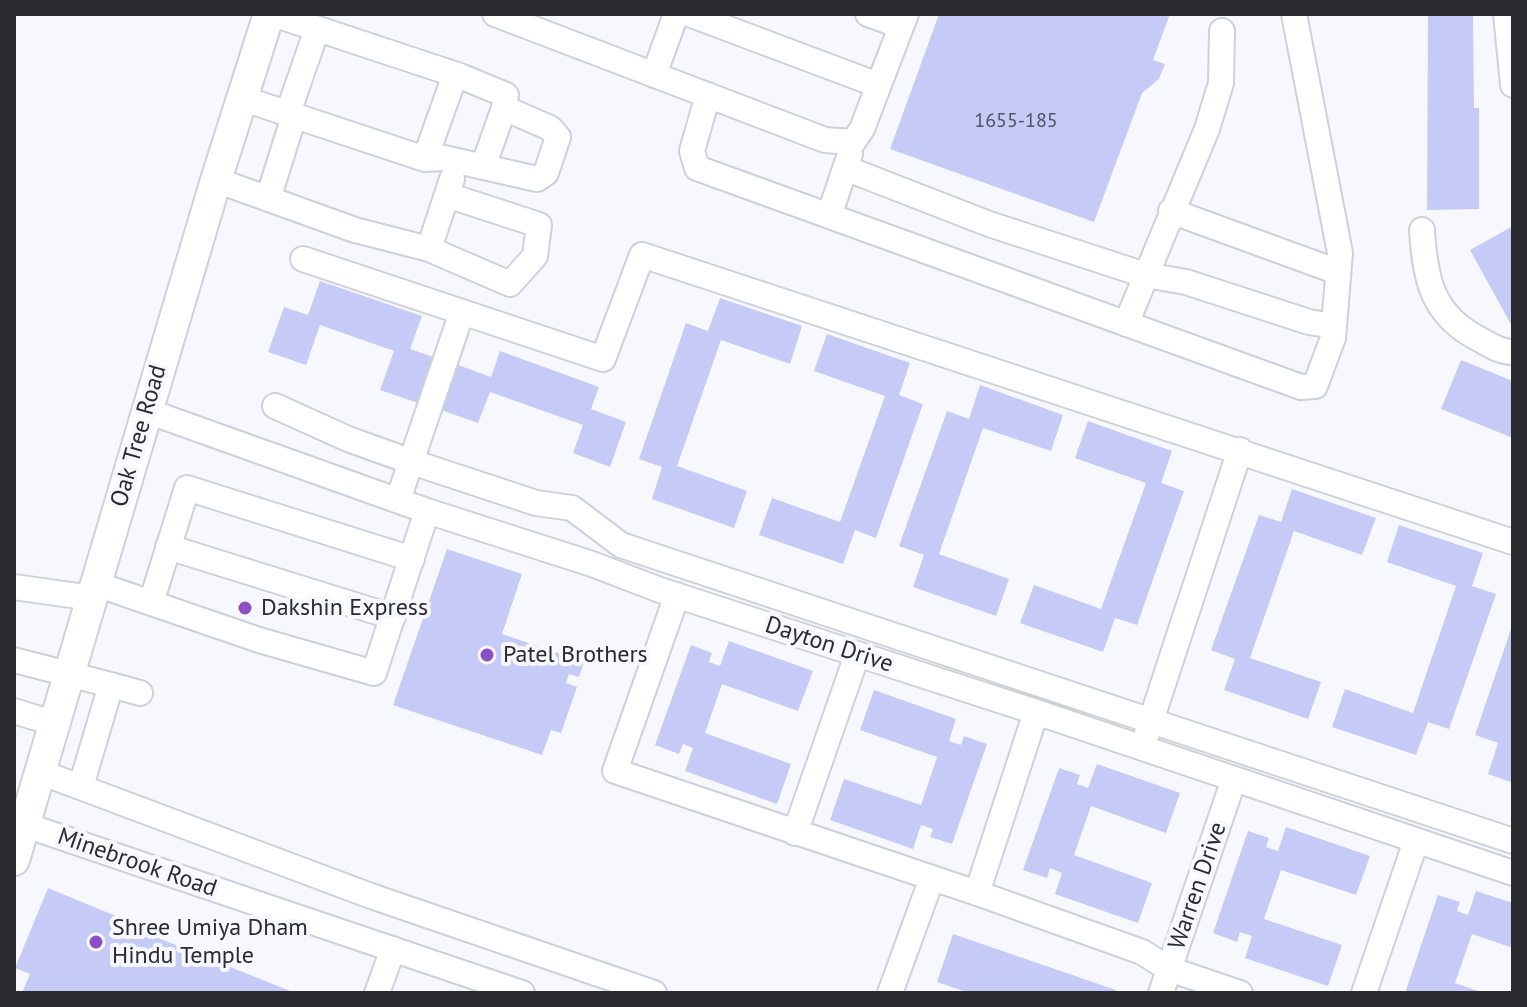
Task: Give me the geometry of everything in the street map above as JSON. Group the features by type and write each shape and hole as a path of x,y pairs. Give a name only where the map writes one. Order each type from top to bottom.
{"main road":[{"name":"Oak Tree Road","path":"14,860 23,809 40,772 56,724 216,180 271,14"}],"street":[{"path":"271,14 506,95 483,167"},
{"path":"497,14 825,140 853,142"},
{"path":"654,75 676,14"},
{"path":"689,14 878,85"},
{"path":"829,216 853,142 862,129 903,20 868,14"},
{"path":"708,95 692,151 697,168 1301,387 1315,386 1333,338 1340,253 1294,14"},
{"path":"1506,14 1513,85"},
{"path":"268,199 317,29"},
{"path":"1126,324 1207,129 1221,83 1222,31"},
{"path":"425,159 455,75"},
{"path":"241,98 425,159 458,161 537,179 546,173 558,137 550,128 504,108"},
{"path":"429,249 458,161"},
{"path":"845,168 989,224 1145,275 1186,282 1309,322 1334,326"},
{"path":"216,180 355,230 429,249 510,284 535,256 539,225 447,195"},
{"path":"1171,211 1338,272"},
{"path":"1422,230 1424,268 1441,311 1468,334 1503,352 1513,352"},
{"path":"303,259 603,359 642,255 1513,542"},
{"path":"398,500 462,312"},
{"path":"275,406 348,439 412,462 536,503 572,508 621,545 1513,841"},
{"name":"Dayton Drive","path":"147,411 427,511 1513,873"},
{"path":"1142,747 1240,450"},
{"path":"151,603 187,488 412,559"},
{"path":"14,587 94,591 151,603 259,640 374,673 427,511"},
{"path":"168,547 393,617"},
{"path":"677,595 615,771 977,893 1142,952 1169,969 1240,993"},
{"path":"795,833 857,655"},
{"path":"14,660 140,693"},
{"path":"81,786 111,685"},
{"path":"14,711 56,724"},
{"path":"977,893 1036,712"},
{"path":"40,772 371,896 654,993"},
{"name":"Warren Drive","path":"1161,993 1234,779"},
{"name":"Minebrook Road","path":"23,809 393,949 517,992"},
{"path":"1364,993 1416,841"},
{"path":"890,993 932,878"},
{"path":"377,993 393,949"}],"building":[{"path":"939,14 1170,14 1153,60 1165,64 1159,79 1142,93 1094,222 890,149"},
{"path":"1428,14 1473,14 1474,108 1479,108 1479,209 1427,210"},
{"path":"1513,226 1513,328 1470,250"},
{"path":"320,281 422,316 410,349 433,357 418,403 380,390 394,351 320,325 306,365 268,352 284,307 308,315"},
{"path":"720,298 802,326 790,364 721,340 677,466 747,491 734,528 652,499 662,467 639,459 686,323 708,331"},
{"path":"827,334 910,363 899,395 923,404 876,538 855,530 843,564 759,535 772,498 840,522 885,396 814,371"},
{"path":"500,351 599,387 591,409 626,422 610,467 573,453 583,425 490,392 478,423 441,410 458,365 491,377"},
{"path":"1461,360 1513,381 1513,438 1441,409"},
{"path":"980,385 1063,415 1051,451 983,428 939,554 1009,579 996,616 913,587 924,555 899,546 947,411 969,419"},
{"path":"1088,421 1172,451 1161,483 1184,491 1137,625 1115,618 1103,652 1020,623 1034,585 1101,609 1146,483 1075,458"},
{"path":"1292,489 1376,518 1362,555 1294,531 1250,658 1321,682 1308,719 1224,690 1235,659 1211,650 1259,515 1281,522"},
{"path":"1399,525 1483,553 1472,586 1496,594 1449,729 1428,722 1416,755 1332,727 1345,689 1413,713 1456,586 1387,562"},
{"name":"Patel Brothers","path":"447,549 522,574 502,634 573,658 577,647 588,651 579,677 569,674 566,683 577,687 561,733 551,730 542,755 393,705"},
{"path":"1513,623 1513,783 1488,774 1498,743 1475,735"},
{"path":"729,641 813,671 798,711 722,684 705,733 791,764 777,804 685,771 693,748 683,744 679,754 655,745 691,645 712,653 709,662 720,666"},
{"path":"874,690 956,719 949,741 961,745 964,736 987,744 952,844 930,837 933,829 921,825 913,849 830,820 844,779 921,805 937,757 860,730"},
{"path":"1097,764 1180,793 1166,833 1091,806 1074,855 1152,883 1138,923 1055,894 1062,873 1050,868 1047,878 1023,870 1059,768 1080,775 1077,784 1088,788"},
{"path":"1286,827 1370,856 1356,895 1281,870 1264,919 1342,945 1328,986 1245,958 1252,936 1240,932 1237,942 1213,933 1248,831 1269,838 1266,847 1278,851"},
{"name":"Shree Umiya Dham Hindu Temple","path":"48,888 123,919 121,923 295,993 22,993 30,974 15,968"},
{"path":"1476,891 1513,903 1513,948 1472,934 1455,983 1484,993 1405,993 1438,895 1460,902 1457,911 1468,915"},
{"path":"953,934 1116,990 1115,993 969,993 937,982"}],"place":[{"name":"Dakshin Express","path":"245,608"},
{"name":"Patel Brothers","path":"487,655"},
{"name":"Shree Umiya Dham Hindu Temple","path":"96,942"}]}
